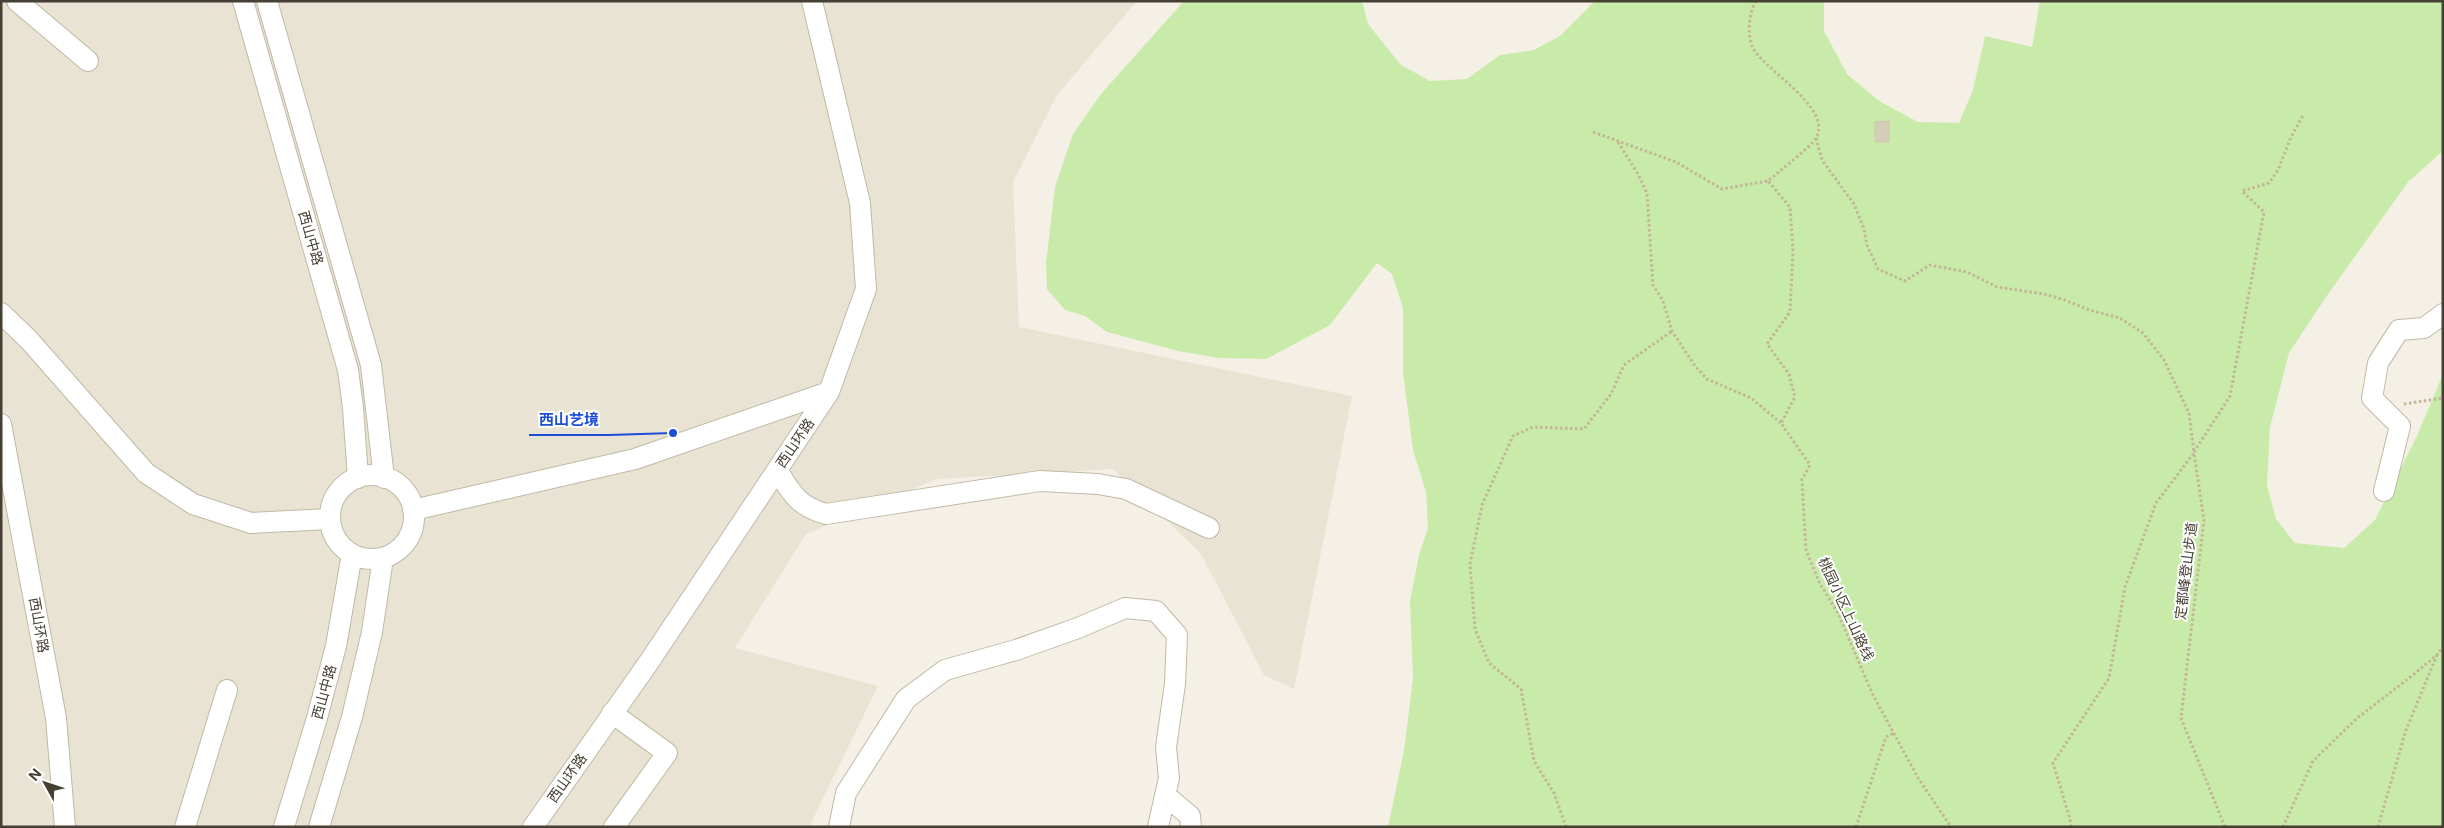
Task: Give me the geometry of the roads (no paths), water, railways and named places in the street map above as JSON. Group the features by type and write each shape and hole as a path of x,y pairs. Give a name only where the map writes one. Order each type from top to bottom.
{"street":[{"path":"17,1 88,61"},
{"name":"西山中路","path":"243,1 348,370 358,478"},
{"name":"西山中路","path":"267,1 371,365 384,478"},
{"name":"西山环路","path":"533,827 612,714 829,392 866,289 860,203 812,1"},
{"path":"1,313 29,340 146,473 193,504 251,523 330,519"},
{"path":"2384,491 2400,426 2372,398 2378,363 2399,330 2424,328 2443,314"},
{"path":"413,510 635,459 829,392"},
{"name":"西山环路","path":"1,424 56,718 65,827"},
{"path":"777,470 795,498 808,509 826,514 1040,482 1098,484 1126,489 1210,528"},
{"path":"377,476 384,478 401,487 409,498 413,510 410,535 404,545 383,558 371,559 352,554 338,543 332,531 331,507 343,487 358,478 377,476"},
{"name":"西山中路","path":"284,827 317,718 336,646 352,554"},
{"path":"319,827 352,717 372,632 383,558"},
{"path":"839,827 846,793 906,699 945,670 1016,650 1078,628 1126,608 1156,611 1177,635 1175,684 1166,747 1169,778 1158,827"},
{"path":"185,827 227,690"},
{"path":"612,714 668,753 614,827"},
{"path":"1165,795 1190,816 1191,827"}],"place":[{"name":"西山艺境","path":"673,433"}]}
